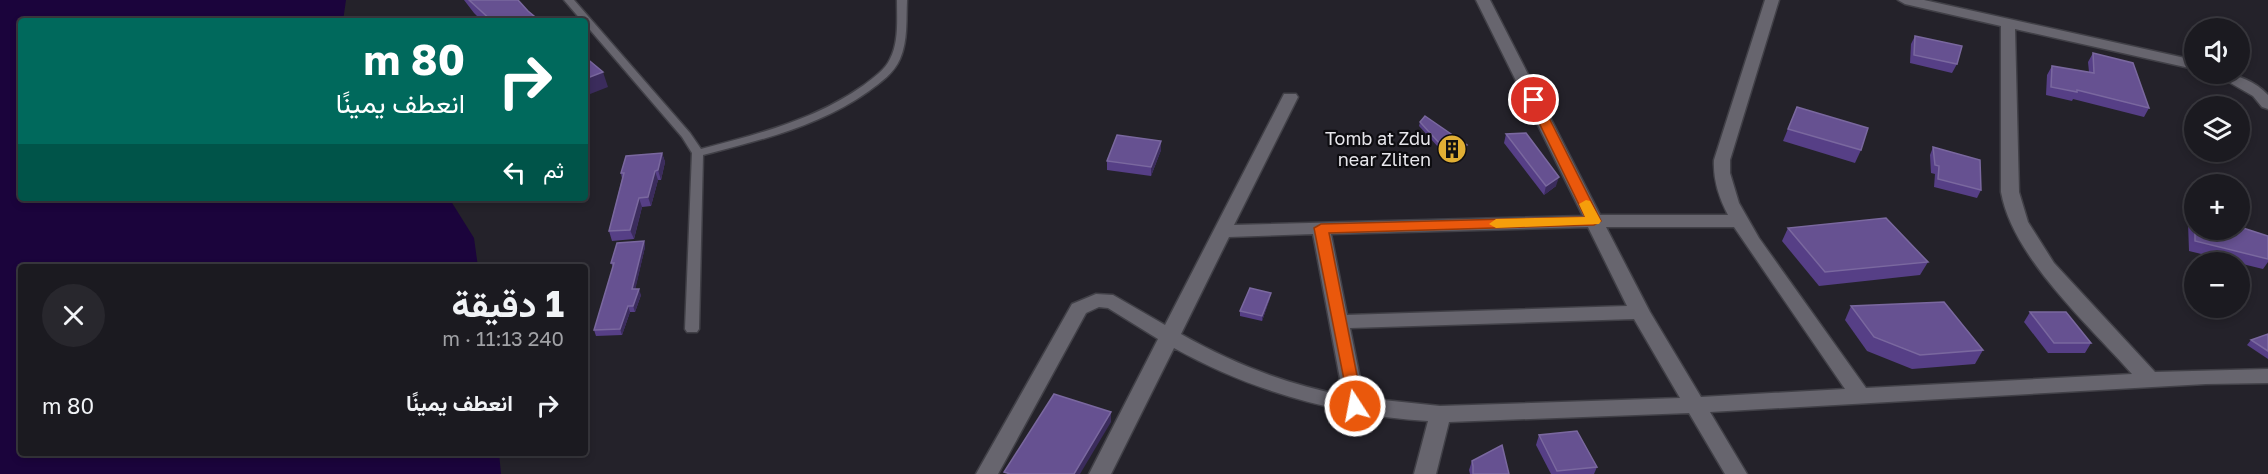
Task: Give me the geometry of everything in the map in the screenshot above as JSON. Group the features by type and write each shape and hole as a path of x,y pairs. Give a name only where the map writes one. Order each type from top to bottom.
{"street":[{"path":"1483,0 1640,312 1736,474"},
{"path":"1772,0 1722,160 1725,188 1738,221 1861,396"},
{"path":"1905,0 2184,62"},
{"path":"2008,23 2010,192 2016,217 2033,249 2047,267 2150,380"},
{"path":"2241,84 2258,93 2268,104"},
{"path":"1100,474 1290,97"},
{"path":"1223,231 1594,221 1738,221"},
{"path":"1321,228 1355,406"},
{"path":"987,474 1079,309 1096,300 1113,302 1170,336 1249,376 1283,388 1355,406 1440,414 1696,405 2150,380 2268,376"},
{"path":"1339,322 1640,312"},
{"path":"1425,474 1440,414"}],"lane":[{"path":"568,0 584,18"},
{"path":"698,153 780,131 809,120 862,92 884,74 895,60 902,29 902,0"},
{"path":"588,23 686,135 698,153 692,328"}],"shaded area":[{"path":"0,0 346,0 343,18 18,18 18,201 451,201 474,238 478,264 18,264 18,456 499,456 501,474 0,474"}],"building":[{"path":"469,0 518,0 536,18 489,18"},
{"path":"1915,36 1962,46 1957,64 1914,55"},
{"path":"2093,53 2133,63 2149,108 2077,90 2077,92 2051,87 2052,66 2094,73"},
{"path":"588,60 603,72 588,78"},
{"path":"1797,107 1868,128 1861,150 1788,129"},
{"path":"1425,116 1467,145 1451,156 1420,122"},
{"path":"1526,133 1559,177 1546,186 1506,134"},
{"path":"1117,135 1161,141 1151,167 1107,161"},
{"path":"1933,147 1980,160 1981,190 1938,179 1939,166 1935,165"},
{"path":"662,153 648,197 639,198 630,230 609,231 624,173 621,173 626,156"},
{"path":"1886,218 1928,262 1825,272 1788,228"},
{"path":"2250,230 2268,236 2268,259 2250,255 2250,252 2240,252 2195,241 2250,240"},
{"path":"644,241 632,289 639,289 633,306 628,306 620,329 594,330 614,263 611,263 617,243"},
{"path":"1250,288 1271,293 1262,316 1240,311"},
{"path":"1944,302 1983,350 1920,355 1874,337 1851,306"},
{"path":"2030,312 2066,312 2091,343 2054,343"},
{"path":"2268,334 2268,351 2251,340"},
{"path":"1054,394 1111,412 1074,474 1010,474 1004,472"},
{"path":"1577,431 1597,467 1557,471 1539,435"},
{"path":"1502,445 1509,474 1473,474 1472,461"}],"slow traffic":[{"path":"1496,224 1594,221 1586,204"}],"place":[{"name":"Tomb at Zdu near Zliten","path":"1452,149"}],"route":[{"path":"1355,406 1321,228 1594,221 1534,100"}]}
